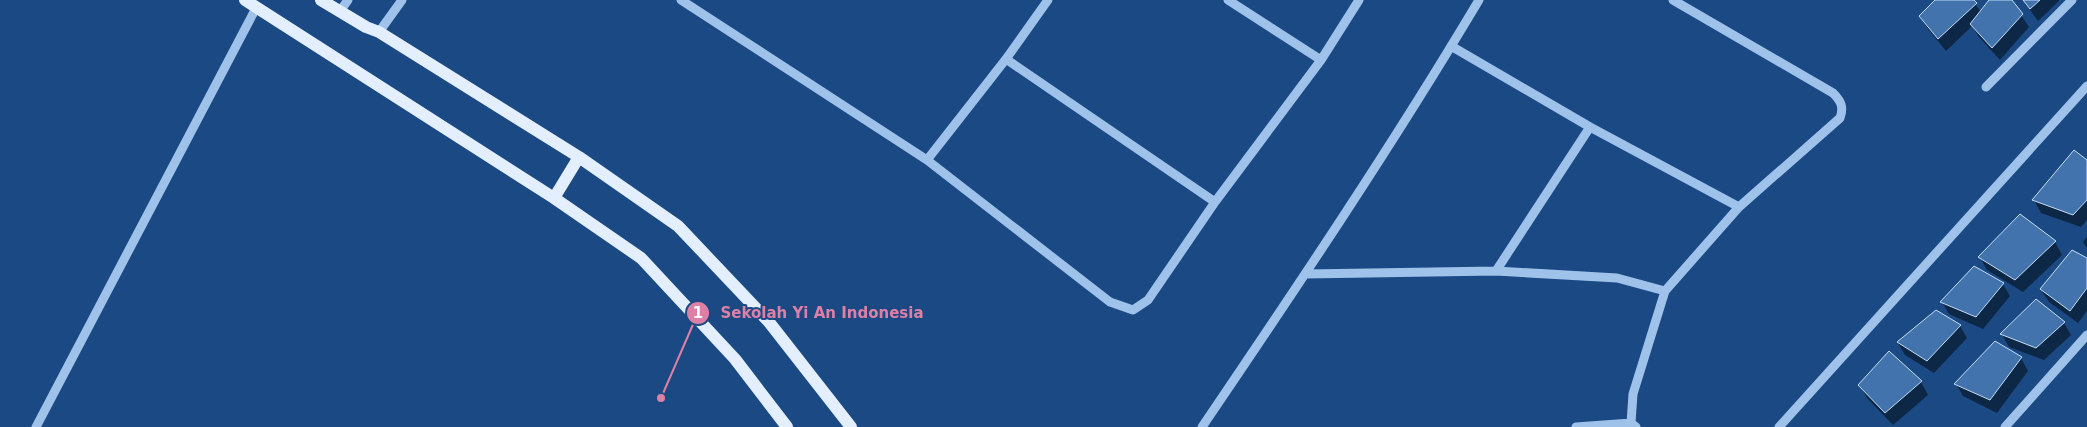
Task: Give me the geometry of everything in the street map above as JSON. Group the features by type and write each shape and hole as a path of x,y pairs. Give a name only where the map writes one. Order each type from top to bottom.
{"main road":[{"path":"245,0 554,198 641,258 735,359 787,427"},
{"path":"321,0 366,27 379,32 579,157 678,226 768,322 851,427"},
{"path":"554,198 579,157"}],"street":[{"path":"340,11 348,0"},
{"path":"379,32 402,0"},
{"path":"681,0 927,160 1110,302 1133,310 1148,300 1215,202 1321,60 1359,0"},
{"path":"927,160 1006,59 1048,0"},
{"path":"1228,0 1321,60"},
{"path":"1202,427 1306,274 1479,0"},
{"path":"1576,427 1633,425 1633,394 1665,291 1739,207 1840,118 1843,110 1842,105 1833,93 1673,0"},
{"path":"1986,87 2072,0"},
{"path":"36,427 256,8"},
{"path":"1451,46 1590,126 1739,207"},
{"path":"1006,59 1215,202"},
{"path":"1779,427 2087,86"},
{"path":"1496,271 1590,126"},
{"path":"1306,274 1496,271 1617,278 1665,291"},
{"path":"2005,427 2087,335"}],"building":[{"path":"1935,0 1974,0 1977,3 1938,39 1919,16"},
{"path":"1989,0 2012,0 2023,14 1992,48 1970,24"},
{"path":"2023,0 2040,0 2030,9"},
{"path":"2074,150 2087,160 2087,200 2073,215 2032,200"},
{"path":"2020,214 2056,241 2015,280 1978,257"},
{"path":"2072,250 2087,258 2087,288 2070,311 2040,289"},
{"path":"1974,266 2004,283 1976,317 1940,302"},
{"path":"2036,299 2065,322 2036,348 2000,334"},
{"path":"1936,310 1961,325 1927,361 1897,342"},
{"path":"1995,341 2022,357 1990,400 1954,384"},
{"path":"1889,351 1922,381 1885,413 1858,385"}],"place":[{"name":"Sekolah Yi An Indonesia","path":"661,398"}]}
